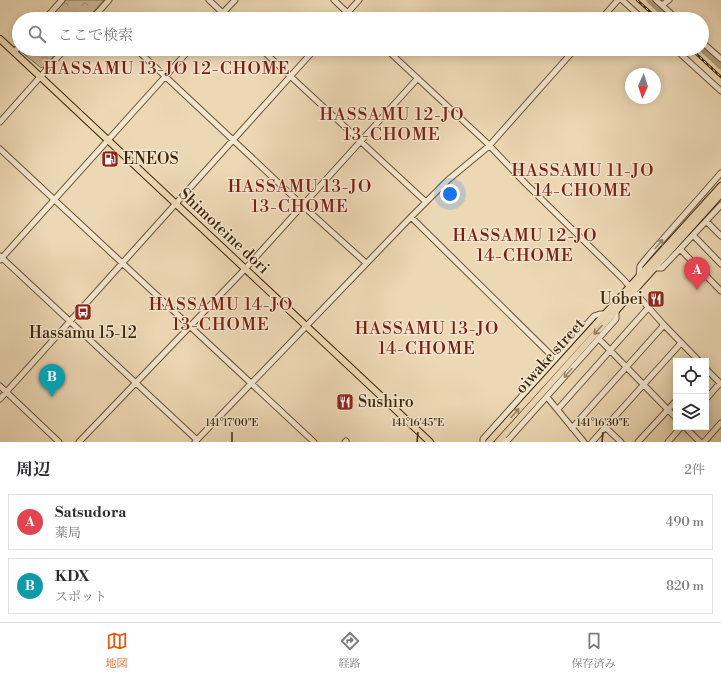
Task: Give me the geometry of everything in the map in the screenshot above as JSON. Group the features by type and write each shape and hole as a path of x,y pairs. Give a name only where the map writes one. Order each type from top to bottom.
{"main road":[{"name":"Shimoteine dori","path":"0,39 12,47"},
{"name":"Shimoteine dori","path":"22,56 40,77 430,442"},
{"path":"632,289 654,268 721,186"},
{"path":"632,289 639,276 721,194"},
{"name":"oiwake street","path":"499,442 616,311 632,289"},
{"name":"oiwake street","path":"489,442 604,314 632,289"}],"street":[{"path":"51,12 62,0"},
{"path":"98,12 109,0"},
{"path":"209,0 222,12"},
{"path":"224,12 235,0"},
{"path":"334,0 346,12"},
{"path":"348,12 358,0"},
{"path":"607,12 618,0"},
{"path":"622,0 635,12"},
{"path":"656,0 669,12"},
{"path":"662,6 669,0"},
{"path":"709,48 721,59"},
{"path":"0,122 59,56"},
{"path":"143,56 366,263"},
{"path":"184,56 1,258 198,440 411,217 449,179 489,146 569,56"},
{"path":"269,56 426,202"},
{"path":"0,399 309,56"},
{"path":"393,56 486,142 623,279 648,308 696,358"},
{"path":"683,56 721,91"},
{"path":"79,442 245,269 417,78"},
{"path":"0,149 314,442"},
{"path":"639,276 640,266 721,172"},
{"path":"654,268 662,268 721,205"},
{"path":"411,217 555,359"},
{"path":"706,221 721,236"},
{"path":"693,235 721,264"},
{"path":"680,249 721,291"},
{"path":"558,409 648,308"},
{"path":"499,442 508,440 616,319 616,311"},
{"path":"483,442 483,439 594,316 604,314"},
{"path":"572,428 664,325"},
{"path":"598,339 673,415"},
{"path":"592,442 681,343"},
{"path":"709,372 720,383 709,396"},
{"path":"0,386 59,442"},
{"path":"547,396 584,442"},
{"path":"638,442 673,404"},
{"path":"704,442 721,423"},
{"path":"605,427 621,442"},
{"path":"668,442 678,430"},
{"path":"688,430 700,442"}],"green space":[{"path":"66,0 104,0 93,12 55,12"},
{"path":"26,56 54,56 43,68"}],"waterway":[{"path":"650,0 663,12"},
{"path":"709,55 721,66"},
{"path":"711,222 718,229"}],"railway":[{"path":"637,0 650,12"},
{"path":"698,56 721,77"}],"place":[{"name":"ENEOS","path":"110,159"},
{"name":"Satsudora","path":"697,290"},
{"name":"Uobei","path":"656,299"},
{"name":"Hassamu 15-12","path":"83,312"},
{"name":"KDX","path":"52,397"},
{"name":"Sushiro","path":"345,402"}],"district":[{"name":"HASSAMU 13-JO 12-CHOME","path":"167,69"},
{"name":"HASSAMU 12-JO 13-CHOME","path":"392,125"},
{"name":"HASSAMU 11-JO 14-CHOME","path":"583,181"},
{"name":"HASSAMU 13-JO 13-CHOME","path":"300,197"},
{"name":"HASSAMU 12-JO 14-CHOME","path":"525,246"},
{"name":"HASSAMU 14-JO 13-CHOME","path":"221,315"},
{"name":"HASSAMU 13-JO 14-CHOME","path":"427,339"}]}
